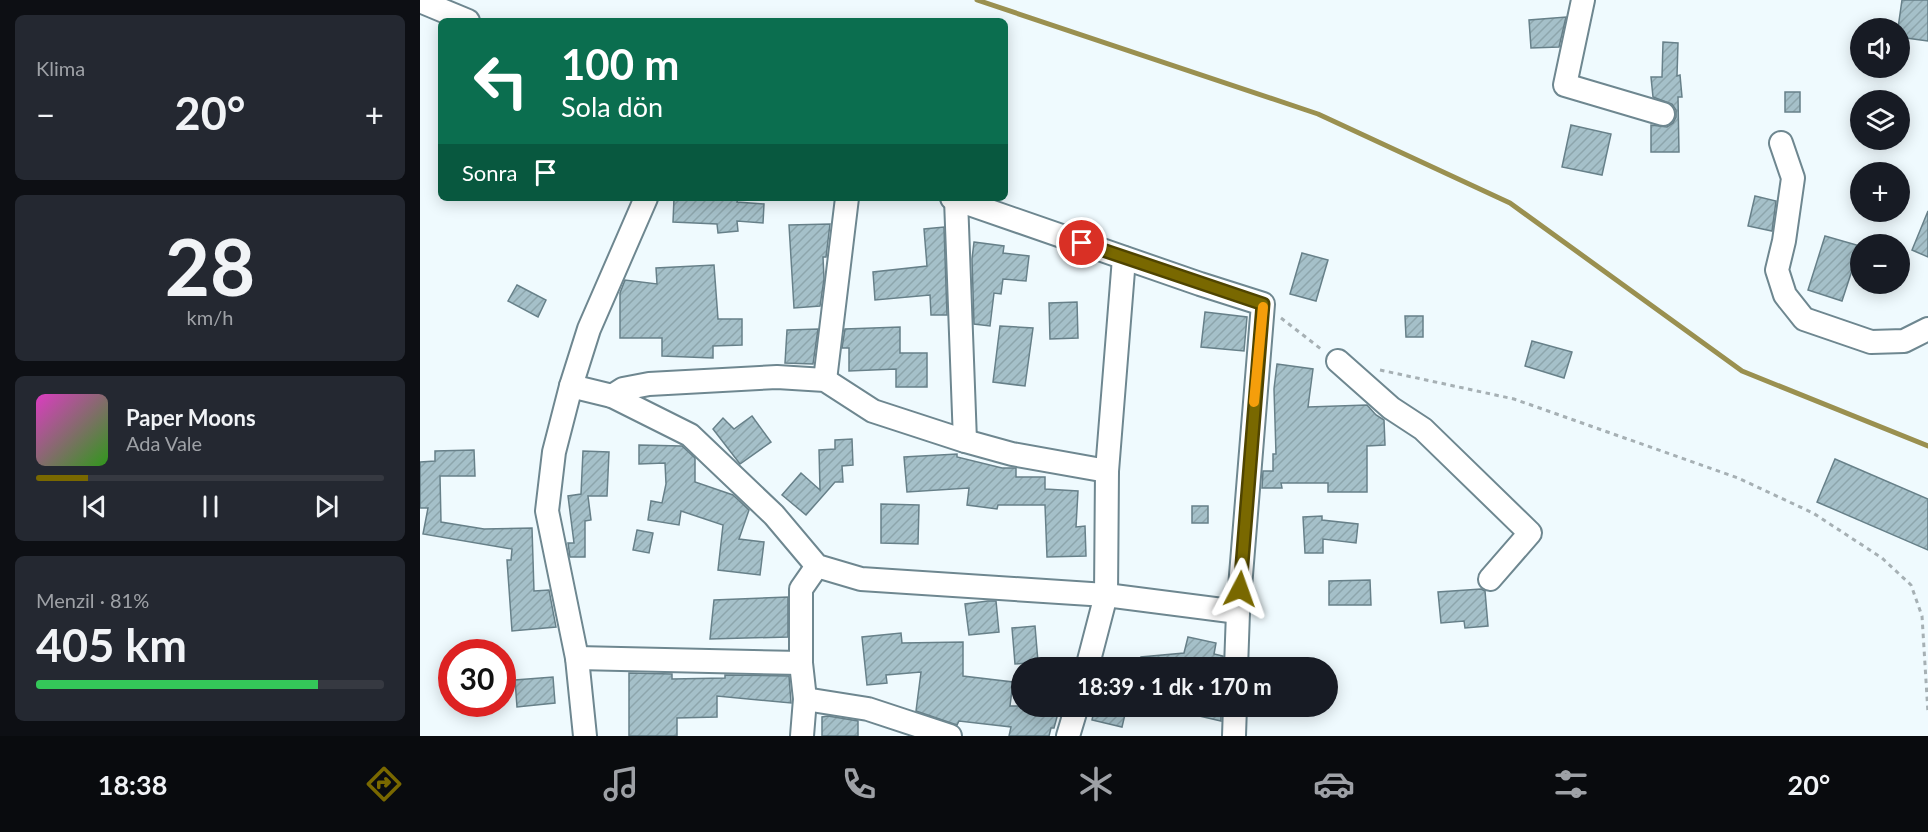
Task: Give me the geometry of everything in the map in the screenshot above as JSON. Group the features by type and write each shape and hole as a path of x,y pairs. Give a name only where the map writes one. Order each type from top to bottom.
{"street":[{"path":"1583,0 1565,85 1663,114"},
{"path":"420,1 461,18"},
{"path":"1781,143 1793,178 1784,241 1777,270 1785,295 1804,319 1871,342 1904,340 1928,329"},
{"path":"585,736 577,658 547,511 554,452 571,386 589,329 645,201"},
{"path":"825,380 847,201"},
{"path":"954,201 965,441"},
{"path":"960,201 1263,304 1236,657"},
{"path":"1090,657 1106,595 1107,471 1124,258"},
{"path":"1338,361 1391,408 1423,429 1530,533 1490,579"},
{"path":"612,396 623,389 649,384 777,377 825,380 873,411 965,441 1012,454 1107,471"},
{"path":"571,386 612,396 690,435 774,515 817,566 861,579 1106,595 1238,612"},
{"path":"802,736 805,699 801,663 801,589 817,566"},
{"path":"577,658 801,663"},
{"path":"805,699 868,710 950,736"},
{"path":"1068,736 1074,717"},
{"path":"1234,736 1235,717"}],"path":[{"path":"1263,304 1338,361"},
{"path":"1371,368 1514,399 1738,478 1813,513 1882,558 1911,585 1922,616 1928,713"}],"building":[{"path":"1902,0 1928,0 1928,41 1910,39 1910,18 1899,18"},
{"path":"1566,17 1559,47 1531,48 1529,20"},
{"path":"1663,42 1678,43 1677,76 1680,75 1682,97 1678,97 1679,152 1651,152 1651,125 1667,127 1676,117 1676,110 1672,104 1653,97 1651,77 1662,77"},
{"path":"1785,92 1800,92 1800,112 1785,112"},
{"path":"1571,125 1611,134 1602,175 1562,167"},
{"path":"1755,196 1776,201 1772,231 1748,226"},
{"path":"674,201 737,201 764,204 763,223 737,221 738,231 718,233 717,224 673,222"},
{"path":"1928,211 1928,257 1912,250"},
{"path":"830,224 826,257 823,257 824,279 820,306 794,308 789,225"},
{"path":"944,227 947,315 931,315 930,295 875,300 873,272 927,266 924,229"},
{"path":"1825,236 1850,243 1850,277 1842,301 1808,290"},
{"path":"974,242 1004,246 1003,253 1029,256 1026,281 1003,279 1001,294 994,293 990,326 974,324 972,259"},
{"path":"1302,253 1328,260 1316,301 1290,294"},
{"path":"714,265 718,319 742,319 742,345 713,346 713,358 662,356 662,338 620,338 620,293 625,280 657,284 656,268"},
{"path":"517,285 546,300 538,317 508,301"},
{"path":"1077,302 1078,338 1050,339 1049,303"},
{"path":"1205,312 1247,317 1244,351 1201,347"},
{"path":"1405,316 1423,316 1423,337 1406,337"},
{"path":"1000,326 1033,328 1025,386 993,382"},
{"path":"900,327 900,353 927,353 927,387 896,387 896,369 849,371 849,348 842,348 845,329"},
{"path":"818,329 813,364 785,363 787,330"},
{"path":"1532,341 1572,352 1564,378 1525,366"},
{"path":"1277,364 1313,369 1308,407 1367,405 1384,420 1385,445 1367,446 1367,492 1328,492 1328,483 1281,483 1282,488 1262,488 1263,471 1273,471 1273,454 1276,454 1274,389"},
{"path":"752,416 771,442 740,464 713,429 723,418 734,429"},
{"path":"852,439 853,465 842,466 843,482 835,482 806,515 782,495 801,473 820,490 819,450 835,449 835,440"},
{"path":"639,445 682,446 695,458 695,482 733,495 749,510 739,539 764,542 760,575 718,570 723,525 681,511 679,525 648,520 651,501 662,503 666,484 665,463 639,464"},
{"path":"474,450 475,476 440,476 441,522 484,529 532,528 534,591 549,590 556,627 512,631 507,560 511,560 512,549 423,534 428,508 420,508 420,462 435,461 435,451"},
{"path":"583,451 609,452 607,496 588,496 591,520 585,521 585,557 570,557 568,543 574,543 568,496 581,494"},
{"path":"957,454 957,457 1002,468 1016,468 1016,477 1045,477 1045,489 1078,491 1076,527 1085,526 1086,556 1047,557 1045,505 998,505 997,509 967,505 969,488 907,492 904,457"},
{"path":"1835,459 1928,499 1928,550 1817,502"},
{"path":"881,504 919,505 918,544 881,543"},
{"path":"1192,506 1208,506 1208,523 1192,523"},
{"path":"1322,516 1322,520 1358,524 1356,543 1323,539 1323,553 1305,553 1303,517"},
{"path":"637,530 653,533 649,553 633,550"},
{"path":"1370,580 1371,605 1329,605 1329,581"},
{"path":"1481,589 1485,591 1488,626 1465,628 1464,621 1441,623 1438,592"},
{"path":"788,597 788,637 710,639 714,600"},
{"path":"996,601 999,632 969,635 965,604"},
{"path":"1035,626 1038,657 1014,657 1012,628"},
{"path":"901,633 902,643 963,642 963,676 1011,682 1011,717 1057,717 1054,728 1051,728 1049,736 1009,736 1011,727 959,721 957,725 916,711 921,672 886,675 887,683 867,685 862,637"},
{"path":"1188,637 1216,643 1214,654 1223,657 1141,657 1184,653"},
{"path":"629,673 672,674 672,679 725,678 725,675 789,676 791,703 717,696 717,717 677,718 677,736 629,736"},
{"path":"553,677 555,703 517,707 516,680"},
{"path":"822,717 858,721 858,736 822,736"},
{"path":"1093,717 1124,717 1122,727 1092,720"},
{"path":"1204,717 1221,717 1221,721"}],"waterway":[{"path":"977,0 1318,114 1510,203 1742,371 1928,446"}],"slow traffic":[{"path":"1254,402 1263,307"}],"route":[{"path":"1082,243 1263,304 1240,589"}]}
